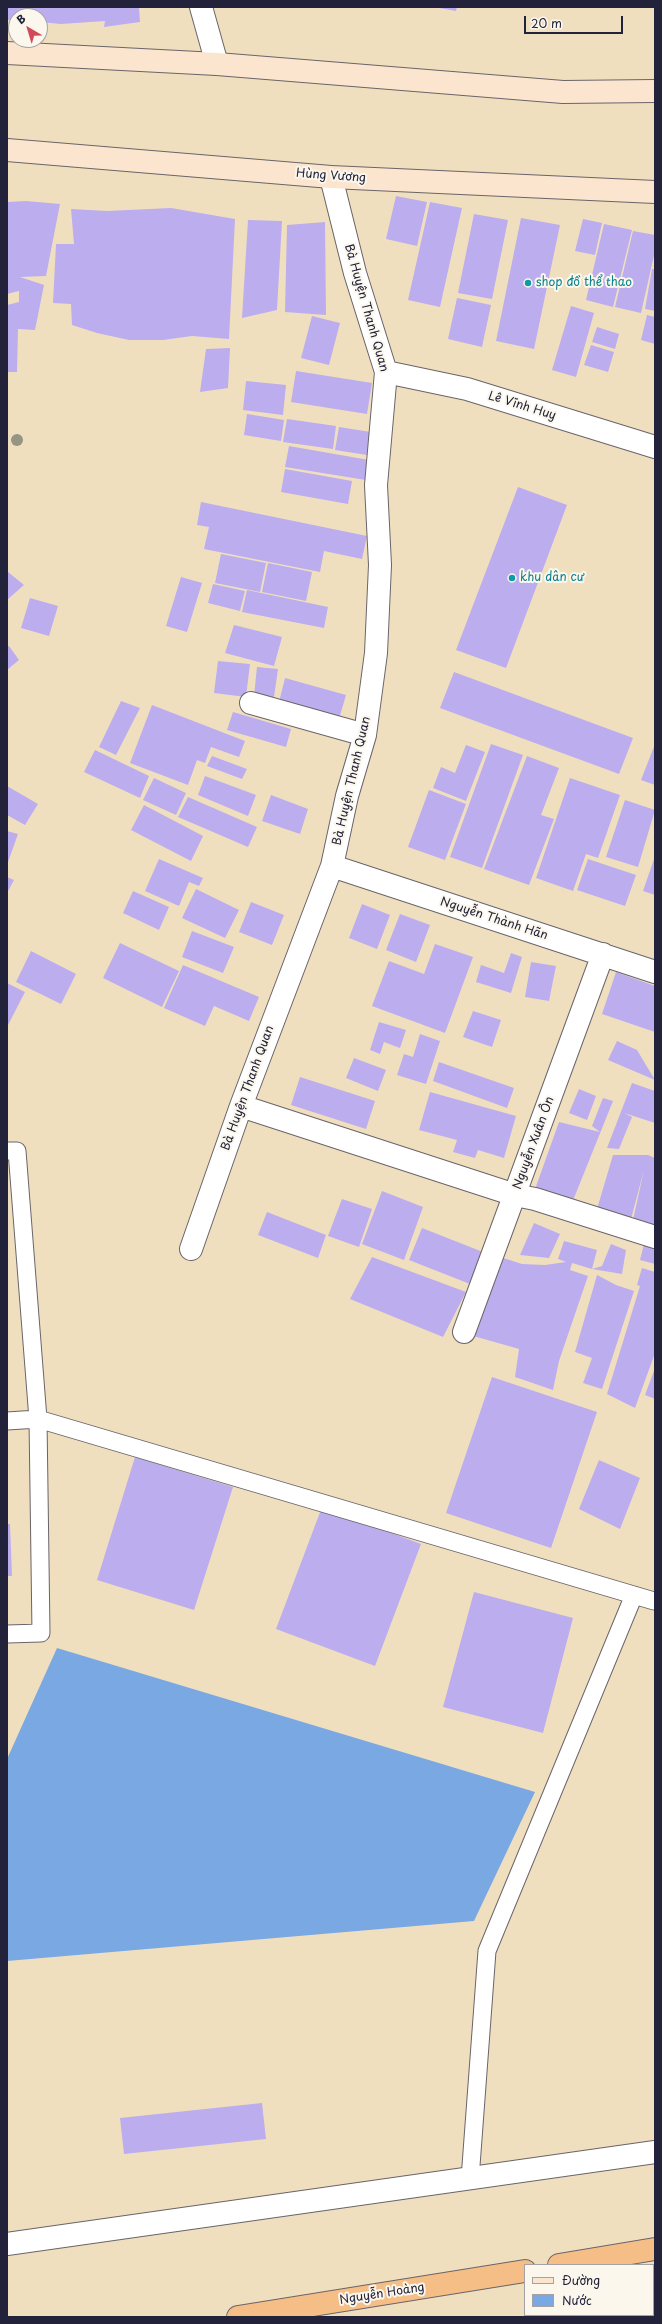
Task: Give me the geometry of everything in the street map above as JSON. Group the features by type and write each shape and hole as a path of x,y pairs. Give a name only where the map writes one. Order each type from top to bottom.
{"highway":[{"path":"565,2264 655,2249"},
{"name":"Nguyễn Hoàng","path":"238,2317 524,2270"}],"main road":[{"path":"7,53 217,64 563,92 655,91"},
{"name":"Hùng Vương","path":"7,150 330,177 655,192"}],"street":[{"path":"201,7 217,64"},
{"name":"Bà Huyện Thanh Quan","path":"191,1249 241,1106 332,866 347,796 365,735 376,653 380,565 376,485 386,372 355,273 330,177"},
{"name":"Lê Vĩnh Huy","path":"386,372 468,389 655,447"},
{"path":"251,703 365,735"},
{"name":"Nguyễn Thành Hãn","path":"332,866 655,972"},
{"name":"Nguyễn Xuân Ôn","path":"464,1332 603,954"},
{"path":"241,1106 514,1195 535,1199 655,1237"},
{"path":"7,2244 655,2152"}],"lane":[{"path":"7,1151 17,1151 38,1419 41,1632 7,1634"},
{"path":"7,1421 38,1419 654,1601"},
{"path":"470,2179 487,1951 634,1595"}],"water":[{"path":"57,1648 535,1792 474,1921 7,1961 7,1759"}],"building":[{"path":"7,7 139,7 140,22 104,27 105,21 61,24 48,23 48,8 8,8 7,20"},
{"path":"434,7 457,7 456,11"},
{"path":"396,196 427,202 417,246 386,239"},
{"path":"26,201 60,204 46,276 20,277 44,285 35,330 18,329 17,372 7,372 7,305 19,302 19,291 7,294 7,202"},
{"path":"430,202 462,208 440,307 408,300"},
{"path":"171,208 235,219 229,339 192,336 163,340 129,340 97,333 72,325 71,304 53,303 56,244 74,244 71,209 107,211"},
{"path":"474,214 508,220 492,299 458,293"},
{"name":"shop đồ thể thao","path":"521,218 560,225 534,349 496,341"},
{"path":"583,219 602,223 595,255 575,251"},
{"path":"248,220 282,221 277,310 242,318"},
{"path":"325,222 326,315 285,312 287,225"},
{"path":"604,224 632,230 613,307 586,300"},
{"path":"633,231 655,235 655,251 641,313 615,307"},
{"path":"652,269 655,269 655,311 645,309"},
{"path":"457,298 491,305 482,347 448,339"},
{"path":"571,306 594,313 576,377 552,370"},
{"path":"647,315 655,317 655,344 641,340"},
{"path":"312,316 340,323 329,365 301,358"},
{"path":"597,327 619,334 615,349 592,342"},
{"path":"591,345 614,352 608,372 584,365"},
{"path":"230,348 228,388 200,392 206,349"},
{"path":"296,371 372,383 367,414 291,402"},
{"path":"246,381 286,385 283,415 243,410"},
{"path":"247,414 284,420 281,441 244,435"},
{"path":"287,419 336,426 333,449 283,442"},
{"path":"339,427 371,432 367,455 335,450"},
{"path":"289,446 369,460 366,480 285,467"},
{"path":"285,469 352,481 348,504 281,492"},
{"name":"khu dân cư","path":"518,487 567,505 506,668 456,650"},
{"path":"201,502 367,536 362,559 324,551 320,572 204,549 209,527 197,525"},
{"path":"221,554 266,563 260,592 215,583"},
{"path":"268,563 312,572 306,601 262,592"},
{"path":"8,572 24,585 7,600 7,573"},
{"path":"181,577 202,583 187,632 166,626"},
{"path":"213,584 245,591 240,611 208,603"},
{"path":"247,590 328,607 324,628 242,612"},
{"path":"30,598 58,606 49,636 21,628"},
{"path":"234,625 282,637 274,666 225,653"},
{"path":"9,646 19,660 7,670 7,647"},
{"path":"218,661 250,664 246,697 214,693"},
{"path":"257,667 278,669 274,697 254,696"},
{"path":"454,672 633,738 619,774 440,708"},
{"path":"285,678 346,695 339,719 279,702"},
{"path":"121,701 140,708 116,755 99,747"},
{"path":"152,705 245,741 239,757 211,747 205,763 197,760 188,785 130,763"},
{"path":"233,712 291,729 286,747 227,730"},
{"path":"491,744 523,755 482,868 450,857"},
{"path":"655,744 655,785 641,780"},
{"path":"466,745 485,752 466,801 433,788 441,767 455,773"},
{"path":"95,750 149,776 140,798 84,772"},
{"path":"212,756 247,769 242,779 207,766"},
{"path":"527,756 559,768 541,815 554,819 529,885 484,869"},
{"path":"205,776 256,795 248,816 198,795"},
{"path":"154,778 186,793 176,815 143,800"},
{"path":"570,778 620,795 598,858 586,854 573,891 536,878"},
{"path":"7,786 38,804 25,825 7,815"},
{"path":"429,790 466,804 445,860 408,847"},
{"path":"271,795 308,809 300,834 262,821"},
{"path":"188,797 257,827 248,847 178,817"},
{"path":"625,800 655,810 638,867 606,857"},
{"path":"144,805 203,836 191,861 131,830"},
{"path":"7,831 18,834 7,865"},
{"path":"655,856 655,895 643,891"},
{"path":"159,859 203,878 199,886 189,882 179,906 145,891"},
{"path":"588,859 636,875 625,906 577,890"},
{"path":"7,877 14,880 7,893"},
{"path":"196,889 239,910 225,938 182,918"},
{"path":"133,891 169,907 159,930 123,913"},
{"path":"251,902 284,915 272,945 239,932"},
{"path":"362,904 390,915 377,949 349,938"},
{"path":"400,914 430,925 416,962 386,950"},
{"path":"192,931 234,947 223,973 182,957"},
{"path":"120,943 179,971 162,1007 103,978"},
{"path":"435,944 473,957 445,1033 372,1006 389,961 424,974"},
{"path":"31,951 76,974 61,1004 16,982"},
{"path":"511,953 522,957 511,993 476,982 481,965 504,973"},
{"path":"531,962 556,966 549,1001 525,997"},
{"path":"183,965 259,997 249,1021 214,1006 205,1026 164,1008"},
{"path":"616,972 655,986 655,1032 602,1014"},
{"path":"7,983 25,992 7,1027"},
{"path":"473,1011 501,1020 492,1047 463,1037"},
{"path":"379,1022 406,1030 400,1048 384,1042 380,1054 370,1050"},
{"path":"420,1034 440,1041 426,1084 397,1075 404,1054 413,1057"},
{"path":"617,1041 637,1050 655,1080 608,1060"},
{"path":"354,1058 386,1070 378,1091 346,1078"},
{"path":"439,1062 514,1088 507,1108 433,1081"},
{"path":"300,1077 375,1101 366,1129 291,1105"},
{"path":"632,1083 655,1091 655,1123 624,1113 632,1117 619,1149 607,1148"},
{"path":"579,1089 596,1096 587,1120 569,1113"},
{"path":"430,1092 516,1116 504,1158 478,1150 475,1158 453,1152 457,1140 419,1130"},
{"path":"603,1098 613,1101 572,1203 534,1192 559,1122 600,1132 592,1126"},
{"path":"613,1155 648,1155 655,1158 655,1237 631,1229 644,1170 631,1219 597,1209"},
{"path":"382,1191 423,1207 404,1260 362,1244"},
{"path":"342,1199 372,1209 359,1247 328,1236"},
{"path":"267,1212 326,1235 318,1258 258,1235"},
{"path":"534,1223 560,1234 549,1258 520,1255"},
{"path":"422,1228 488,1254 475,1286 409,1260"},
{"path":"564,1241 597,1250 592,1269 572,1263 570,1270 588,1276 559,1361 553,1390 515,1377 519,1349 470,1335 497,1256 522,1264 545,1265 566,1262 558,1259"},
{"path":"611,1244 626,1250 622,1274 592,1269 602,1266"},
{"path":"644,1244 655,1247 655,1264 640,1260"},
{"path":"372,1257 466,1292 443,1337 350,1299"},
{"path":"642,1268 655,1272 655,1353 635,1408 607,1394 640,1286 637,1285"},
{"path":"597,1275 616,1285 634,1291 602,1389 583,1383 592,1358 575,1352"},
{"path":"655,1368 655,1399 645,1395"},
{"path":"492,1377 597,1412 551,1548 446,1513"},
{"path":"135,1457 233,1487 194,1610 97,1580"},
{"path":"599,1460 640,1478 620,1529 579,1509"},
{"path":"322,1507 421,1544 375,1666 276,1629"},
{"path":"7,1524 10,1524 12,1576 7,1576"},
{"path":"474,1592 573,1618 543,1733 443,1707"},
{"path":"262,2103 266,2139 124,2154 120,2118"}],"place":[{"name":"shop đồ thể thao","path":"528,283"},
{"name":"khu dân cư","path":"512,578"}]}
